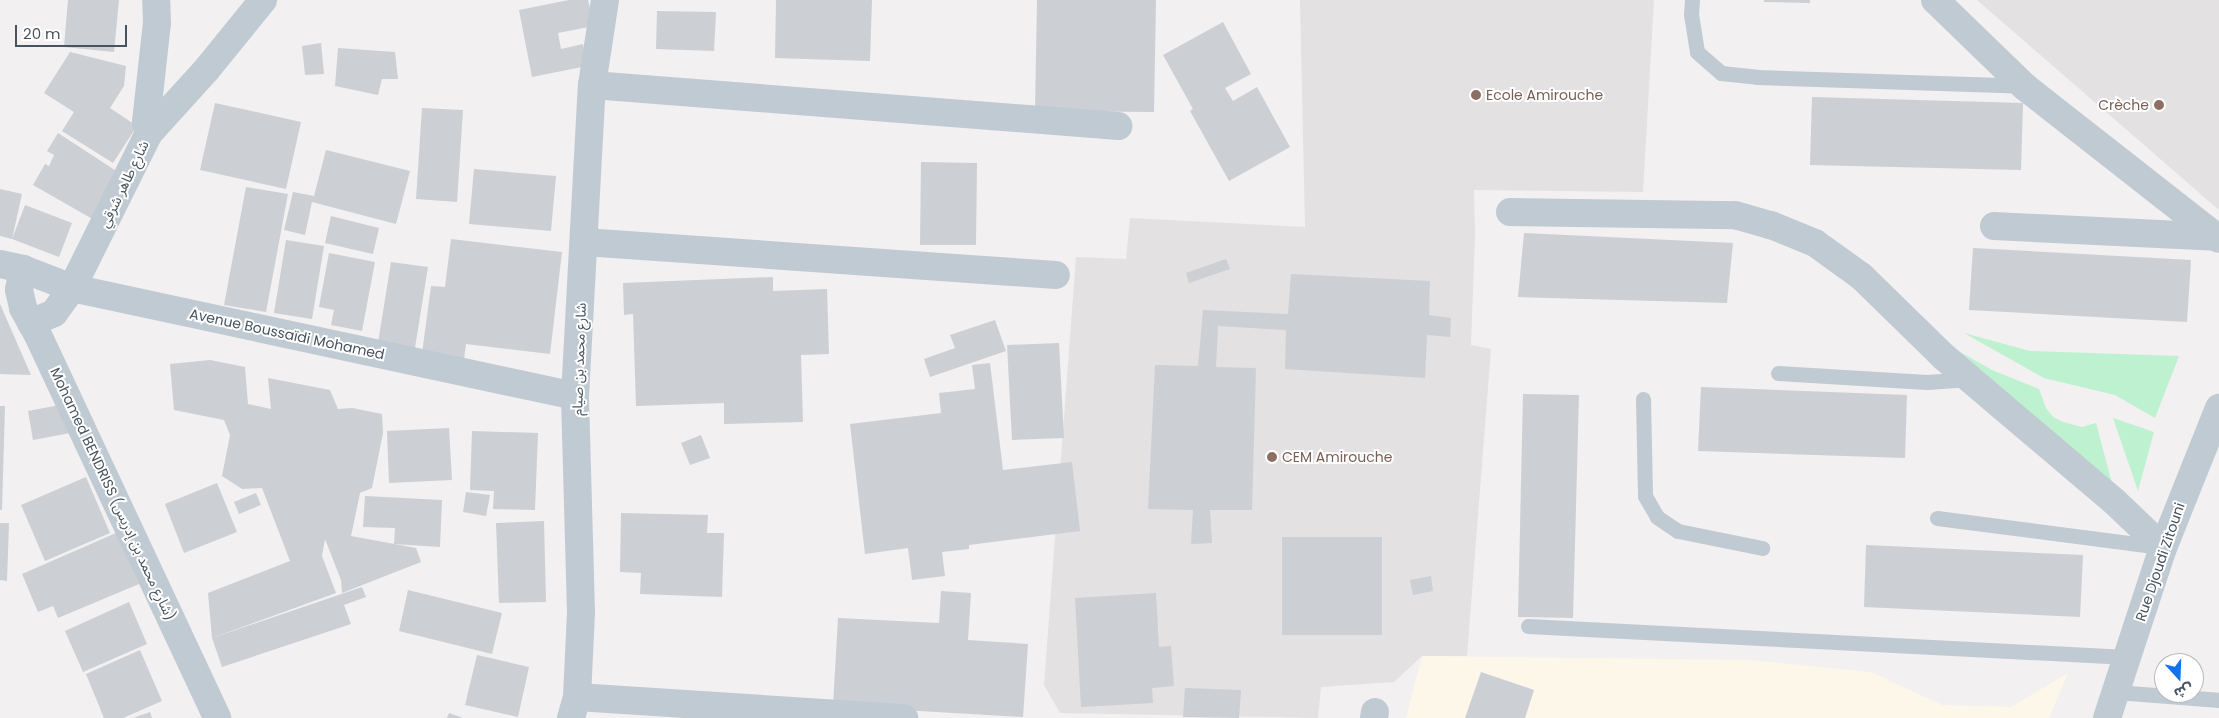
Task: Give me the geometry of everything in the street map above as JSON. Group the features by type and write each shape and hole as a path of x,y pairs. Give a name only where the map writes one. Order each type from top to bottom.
{"street":[{"path":"149,133 146,122 157,22 156,0"},
{"name":"شارع طاهر شرقي","path":"31,323 48,317 60,308 72,288 149,133 208,69 264,0"},
{"name":"شارع محمد بن صيام","path":"574,707 580,612 575,396 592,85 605,0"},
{"path":"1935,0 2025,86 2218,238"},
{"path":"592,85 1118,126"},
{"path":"1510,212 1735,215 1771,225 1815,243 1861,276 1944,357 2115,502 2163,548"},
{"path":"1994,226 2218,238"},
{"path":"584,242 1056,275"},
{"name":"Avenue Boussaïdi Mohamed","path":"12,267 72,288 575,396"},
{"name":"Mohamed BENDRISS (شارع محمد بن إدريس)","path":"12,267 20,299 217,718"},
{"name":"Rue Djoudi Zitouni","path":"2108,718 2163,548 2219,408"},
{"path":"574,707 904,718"}],"lane":[{"path":"1692,0 1691,14 1697,52 1722,73 1757,77 2025,86"},
{"path":"1778,373 1927,382 1970,379"},
{"path":"1643,399 1645,496 1657,517 1678,531 1762,548"},
{"path":"1937,518 2163,548"},
{"path":"1528,626 2127,657"},
{"path":"2116,692 2219,700"}],"shaded area":[{"name":"CEM Amirouche","path":"1300,0 1654,0 1643,192 1474,190 1475,236 1471,345 1491,349 1467,656 1422,656 1394,682 1321,687 1318,718 1060,713 1044,685 1076,257 1126,259 1130,218 1305,227"},
{"name":"Crèche","path":"1977,0 2219,0 2219,210"},
{"path":"1422,656 1751,660 1871,672 1942,705 2011,707 2068,673 2049,718 1406,718"}],"green space":[{"path":"1964,333 2030,351 2179,356 2155,418 2115,395 2044,378"},
{"path":"1946,344 1992,370 2039,389 2046,408 2053,417 2082,427 2096,423 2113,487"},
{"path":"2113,418 2154,432 2138,491"}],"building":[{"path":"68,0 119,0 114,52 64,47"},
{"path":"569,0 588,0 594,26 558,33 561,49 583,44 587,66 532,77 519,10"},
{"path":"776,0 872,0 870,61 775,58"},
{"path":"1037,0 1156,0 1154,112 1035,111"},
{"path":"1764,0 1810,0 1810,3 1764,2"},
{"path":"657,11 716,12 714,51 656,49"},
{"path":"1223,22 1251,74 1225,88 1233,101 1257,87 1290,147 1229,181 1190,111 1193,109 1163,55"},
{"path":"321,43 324,74 305,75 302,46"},
{"path":"338,48 395,52 398,79 382,79 378,95 335,86"},
{"path":"70,52 126,66 124,86 110,108 137,126 113,163 62,131 74,112 44,93"},
{"path":"1812,97 2023,103 2021,170 1810,165"},
{"path":"215,103 301,122 286,189 200,170"},
{"path":"422,108 463,110 457,202 416,199"},
{"path":"58,133 124,176 96,221 33,185 45,164 49,166 54,155 47,151"},
{"path":"326,150 410,171 396,224 312,202 305,235 284,230 293,192 314,196"},
{"path":"921,162 977,163 976,245 920,245"},
{"path":"474,169 556,176 551,231 469,224"},
{"path":"246,187 288,194 266,312 224,305"},
{"path":"0,189 22,194 12,239 0,236"},
{"path":"25,205 72,223 59,257 12,239"},
{"path":"331,216 379,228 373,254 325,243"},
{"path":"1524,233 1733,243 1727,303 1518,297"},
{"path":"451,239 562,252 550,354 466,344 463,367 421,361 431,286 445,287"},
{"path":"286,240 324,246 312,319 274,313"},
{"path":"1973,248 2191,260 2187,322 1969,310"},
{"path":"329,253 375,262 362,331 331,325 334,310 319,307"},
{"path":"1226,259 1230,269 1189,283 1186,273"},
{"path":"391,262 428,267 414,354 377,349"},
{"path":"1291,274 1430,281 1429,315 1451,318 1450,337 1427,335 1425,378 1285,369 1286,330 1218,326 1216,367 1256,368 1252,510 1210,510 1212,543 1191,544 1193,510 1148,509 1155,365 1198,366 1203,310 1288,314"},
{"path":"773,277 773,291 827,289 829,354 801,355 803,422 724,424 724,403 636,406 633,314 624,315 623,283"},
{"path":"0,304 31,375 0,374"},
{"path":"995,320 1006,351 930,377 924,359 955,348 950,335"},
{"path":"1059,343 1064,438 1012,440 1007,345"},
{"path":"210,360 245,367 248,404 271,409 268,378 330,390 338,409 352,408 382,414 383,433 372,488 360,493 351,536 416,548 421,562 342,593 341,580 325,539 322,556 336,593 212,638 208,593 290,561 262,488 242,489 222,476 230,435 224,420 174,410 170,364"},
{"path":"990,363 1003,470 1072,462 1080,531 969,545 969,549 942,552 945,576 912,580 908,548 865,554 850,424 941,413 939,393 975,389 972,365"},
{"path":"1701,387 1907,395 1905,458 1698,451"},
{"path":"1523,394 1579,395 1573,618 1518,617"},
{"path":"65,404 70,433 33,440 28,411"},
{"path":"0,406 5,406 2,510 0,510"},
{"path":"449,428 452,480 389,483 387,431"},
{"path":"472,431 538,433 535,510 493,509 494,491 470,490"},
{"path":"701,435 710,458 690,465 681,443"},
{"path":"86,477 110,533 45,561 21,505"},
{"path":"217,483 237,532 184,553 165,504"},
{"path":"466,492 490,495 486,516 463,512"},
{"path":"256,493 261,505 239,514 234,502"},
{"path":"365,496 442,500 440,547 394,544 395,528 363,527"},
{"path":"621,513 708,515 707,533 724,533 722,597 640,594 641,573 620,572"},
{"path":"544,521 546,602 499,603 496,523"},
{"path":"0,523 9,523 7,581 0,580"},
{"path":"116,533 139,584 58,618 53,606 38,612 22,574"},
{"path":"1282,537 1382,537 1382,635 1282,635"},
{"path":"1866,545 2083,555 2080,617 1864,607"},
{"path":"1431,576 1433,591 1413,595 1410,580"},
{"path":"362,587 366,597 344,605 351,624 222,667 212,638"},
{"path":"408,590 502,613 492,654 399,631"},
{"path":"941,591 971,593 968,640 1028,644 1023,717 833,706 838,618 939,623"},
{"path":"1156,593 1159,647 1171,646 1174,686 1152,688 1153,703 1081,707 1075,598"},
{"path":"129,602 147,644 83,672 65,631"},
{"path":"140,650 162,701 123,718 104,718 86,674"},
{"path":"477,655 529,667 518,717 465,705"},
{"path":"1481,672 1534,690 1525,718 1465,718"},
{"path":"1185,688 1241,690 1239,718 1183,717"},
{"path":"150,712 152,718 133,718"},
{"path":"449,713 463,718 447,718"}],"place":[{"name":"Ecole Amirouche","path":"1476,95"},
{"name":"Crèche","path":"2159,105"},
{"name":"CEM Amirouche","path":"1272,457"}]}
